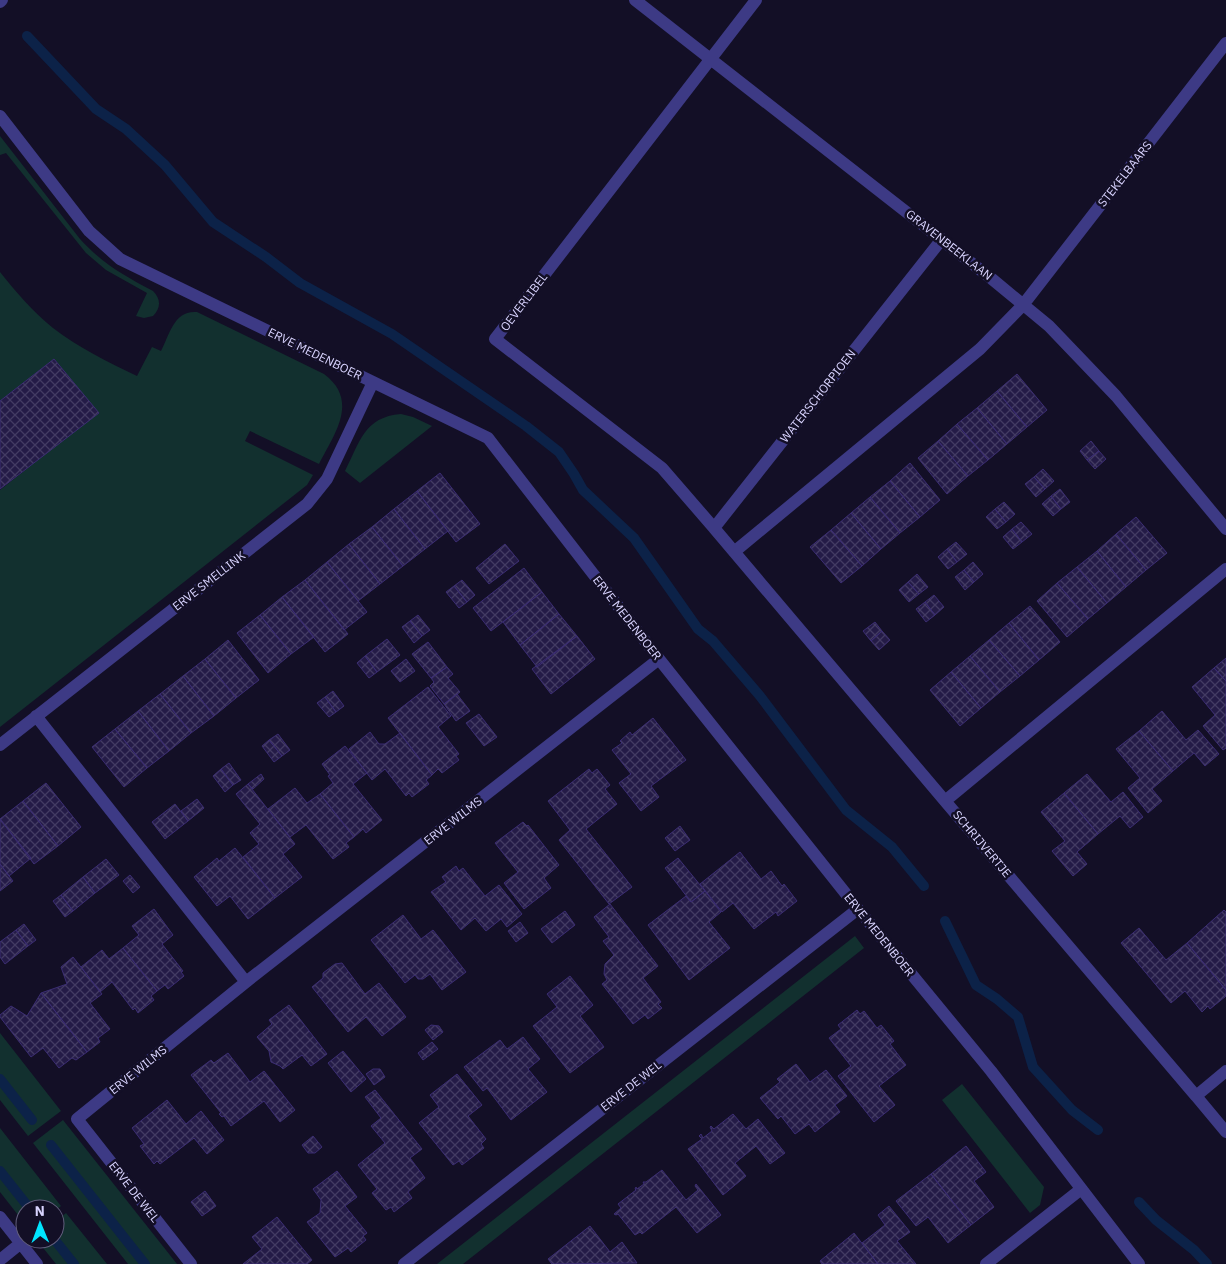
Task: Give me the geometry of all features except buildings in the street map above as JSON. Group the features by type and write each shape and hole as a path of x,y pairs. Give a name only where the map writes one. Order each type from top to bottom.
{"street":[{"name":"GRAVENBEEKLAAN","path":"635,0 1049,326 1116,396 1226,529"},
{"path":"710,58 756,0"},
{"name":"STEKELBAARS","path":"1024,305 1226,42"},
{"name":"OEVERLIBEL","path":"710,58 495,340 662,468 714,528"},
{"name":"ERVE MEDENBOER","path":"0,116 89,231 120,259 488,438 659,659 990,1071 1139,1264"},
{"name":"WATERSCHORPIOEN","path":"714,528 942,240"},
{"path":"734,552 980,349 1024,305"},
{"name":"ERVE SMELLINK","path":"0,745 307,504 326,479 374,382"},
{"path":"714,528 945,801"},
{"name":"SCHRIJVERTJE","path":"1226,569 945,801 1226,1132"},
{"name":"ERVE WILMS","path":"77,1119 246,982 659,659"},
{"path":"36,716 246,982"},
{"name":"ERVE DE WEL","path":"404,1264 858,909"},
{"path":"1196,1096 1226,1071"},
{"name":"ERVE DE WEL","path":"77,1119 191,1264"},
{"path":"986,1264 1080,1190"},
{"path":"0,1217 15,1236"},
{"path":"0,1260 15,1249"},
{"path":"25,1249 37,1264"}],"green space":[{"path":"0,136 80,239 114,268 156,294 159,300 159,307 153,316 144,318 136,316 147,293 106,270 86,253 6,153 0,155"},
{"path":"0,272 25,302 53,328 83,348 137,376 152,347 161,351 178,319 189,312 197,312 324,374 335,384 341,395 342,406 341,418 337,429 319,464 250,431 245,441 313,475 307,485 0,727 0,490 98,412 54,359 0,401"},
{"path":"401,414 413,417 432,426 360,483 345,471 360,441 371,426 379,420"},
{"path":"855,936 864,948 463,1264 437,1264"},
{"path":"0,1033 61,1111 28,1136 0,1100"},
{"path":"962,1084 1044,1187 1040,1205 1030,1213 942,1100"},
{"path":"63,1120 177,1264 128,1264 33,1143"},
{"path":"0,1128 56,1199 15,1199 15,1211 0,1192"},
{"path":"65,1214 107,1264 56,1264 44,1249 65,1249"}],"waterway":[{"path":"27,36 96,109 126,129 165,165 213,222 266,257 300,283 392,334 526,426 559,452 583,490 634,538 698,629 713,641 760,696 846,810 892,847 924,886"},
{"path":"945,921 976,985 997,999 1018,1017 1033,1067 1072,1110 1098,1130"},
{"path":"0,1079 32,1120"},
{"path":"51,1145 145,1264"},
{"path":"0,1171 22,1199"},
{"path":"1139,1202 1156,1220 1194,1250 1207,1264"},
{"path":"62,1249 74,1264"}]}
